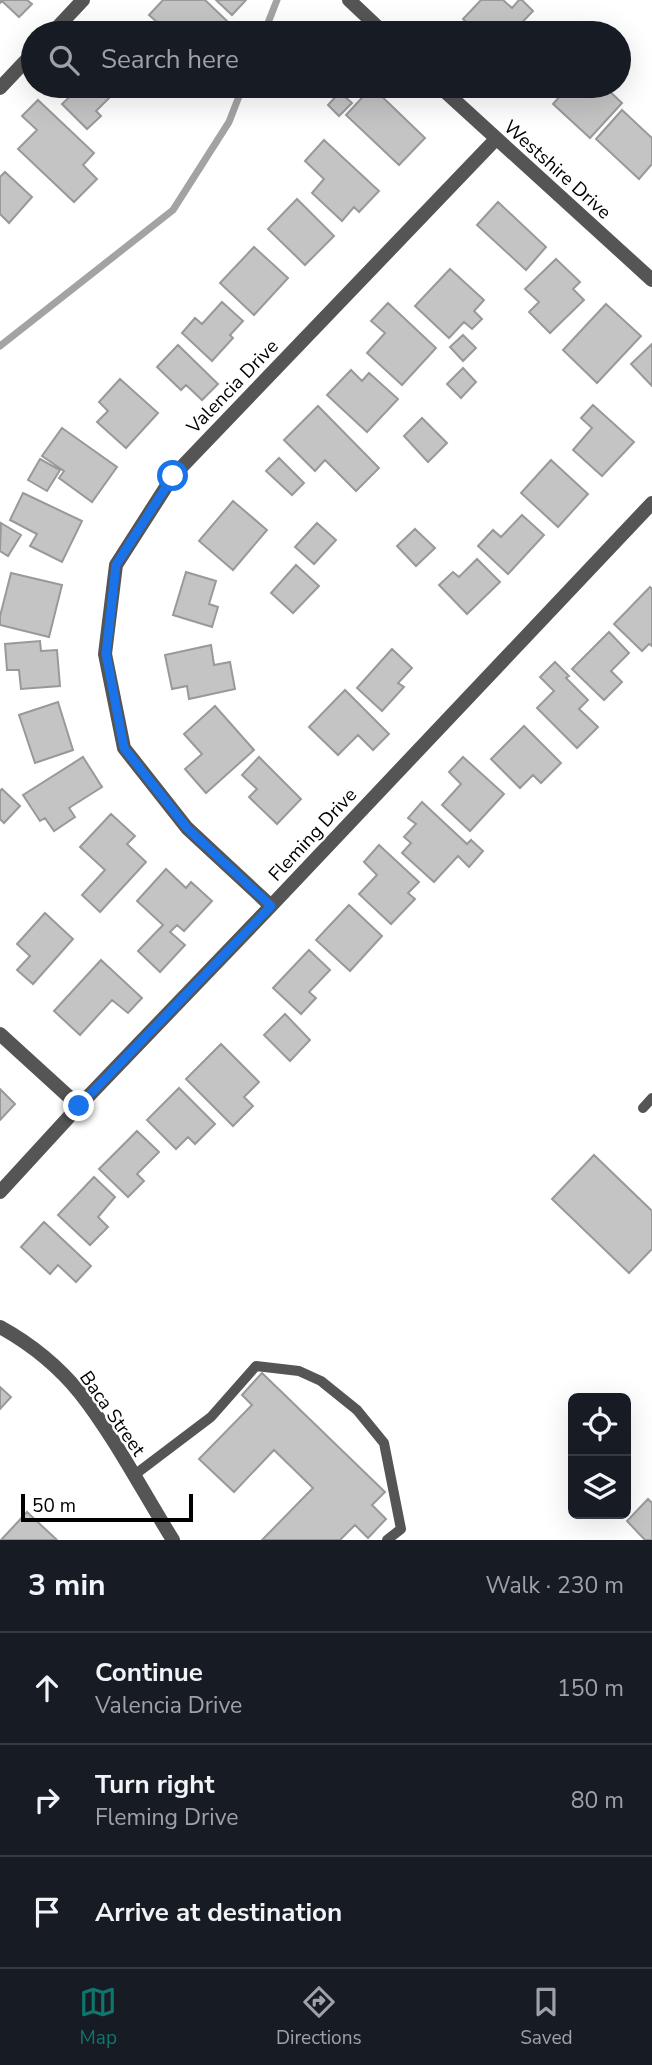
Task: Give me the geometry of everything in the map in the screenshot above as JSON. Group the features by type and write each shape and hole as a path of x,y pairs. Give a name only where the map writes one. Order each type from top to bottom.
{"street":[{"path":"63,21 83,0"},
{"path":"349,0 371,21"},
{"path":"0,88 21,66"},
{"name":"Westshire Drive","path":"452,98 652,280"},
{"name":"Valencia Drive","path":"271,906 187,828 124,748 106,654 116,565 173,476 496,139"},
{"name":"Fleming Drive","path":"0,1192 652,503"},
{"path":"0,1034 79,1106"},
{"name":"Baca Street","path":"0,1327 51,1363 79,1392 173,1540"}],"lane":[{"path":"643,1108 652,1098"},
{"path":"134,1476 211,1417 256,1366 299,1371 321,1381 358,1410 384,1443 401,1529 387,1540"}],"building":[{"path":"0,0 27,0 32,4 19,17 2,1 0,3"},
{"path":"163,0 205,0 227,21 156,21 149,15"},
{"path":"216,0 246,0 232,15"},
{"path":"481,0 503,0 512,8 522,0 533,11 523,21 463,19"},
{"path":"68,98 109,98 96,111 101,116 87,129 62,104"},
{"path":"334,98 346,98 352,103 339,116 328,105"},
{"path":"362,98 383,98 425,138 399,165 346,115"},
{"path":"558,98 617,98 622,103 590,138 553,104"},
{"path":"38,100 94,153 83,165 97,179 74,202 18,149 37,130 22,116"},
{"path":"622,110 652,138 652,164 639,179 596,139"},
{"path":"324,140 379,191 359,212 354,207 342,221 312,193 324,179 305,161"},
{"path":"5,172 32,197 9,223 0,214 0,177"},
{"path":"297,199 334,236 305,265 268,229"},
{"path":"498,202 546,247 526,270 477,225"},
{"path":"254,247 288,278 254,315 220,283"},
{"path":"556,259 580,282 573,289 584,300 550,333 529,312 539,302 525,289"},
{"path":"450,269 484,300 474,311 482,319 472,329 464,322 449,338 415,306"},
{"path":"222,302 243,321 230,335 233,338 212,361 182,333 195,318 202,324"},
{"path":"388,303 436,348 402,385 367,353 385,333 371,321"},
{"path":"606,304 641,336 597,383 563,350"},
{"path":"463,335 476,348 463,361 450,347"},
{"path":"652,344 652,386 631,364"},
{"path":"178,345 218,384 202,400 186,385 181,390 157,367"},
{"path":"463,368 476,382 461,398 447,384"},
{"path":"351,370 362,381 369,373 398,399 367,432 327,395"},
{"path":"120,379 158,413 126,448 97,422 108,411 99,402"},
{"path":"593,405 634,442 602,476 573,450 592,428 581,418"},
{"path":"318,406 379,468 356,491 325,460 315,471 284,440"},
{"path":"422,418 447,443 428,462 404,436"},
{"path":"62,428 117,467 92,502 59,478 64,471 42,456"},
{"path":"279,458 304,483 292,495 266,471"},
{"path":"40,459 60,470 47,491 28,480"},
{"path":"551,460 588,494 558,527 521,493"},
{"path":"23,493 82,521 62,562 30,546 37,534 10,520"},
{"path":"233,501 267,530 233,570 199,541"},
{"path":"522,515 544,535 508,574 478,546 493,530 501,537"},
{"path":"1,523 21,535 8,556 0,551"},
{"path":"317,523 336,540 314,564 295,547"},
{"path":"415,529 435,548 416,566 397,546"},
{"path":"477,559 500,582 467,614 439,585 453,572 459,577"},
{"path":"296,565 319,586 293,613 271,593"},
{"path":"186,572 216,581 209,604 218,607 212,627 173,615"},
{"path":"11,573 62,585 49,637 0,625"},
{"path":"650,587 652,646 649,644 642,651 614,624"},
{"path":"609,632 629,653 611,671 622,682 604,700 572,669"},
{"path":"40,641 41,651 57,650 60,686 21,689 19,670 7,670 5,644"},
{"path":"211,645 214,665 230,662 235,689 189,699 187,686 172,689 165,655"},
{"path":"392,649 412,668 398,683 404,687 382,711 357,688"},
{"path":"555,662 569,676 566,678 588,700 579,709 598,727 577,748 537,708 554,691 540,677"},
{"path":"345,690 389,734 373,750 358,735 338,755 309,727"},
{"path":"58,702 73,750 35,763 19,715"},
{"path":"215,706 254,750 206,793 185,769 202,754 184,734"},
{"path":"524,726 561,763 541,783 533,775 520,788 491,759"},
{"path":"83,757 102,787 69,808 75,817 54,831 45,818 40,821 23,795"},
{"path":"259,757 301,799 277,824 249,797 257,789 242,775"},
{"path":"463,757 504,794 470,831 442,805 461,784 449,772"},
{"path":"2,789 20,806 4,823 0,819"},
{"path":"422,802 467,844 471,840 483,851 469,867 458,856 434,882 402,853 411,843 404,837 416,824 408,818"},
{"path":"111,814 135,836 127,844 146,862 100,912 82,895 105,870 80,847"},
{"path":"379,845 419,882 408,893 415,899 391,924 359,894 377,875 364,862"},
{"path":"166,869 186,888 191,882 212,901 184,931 177,925 170,932 185,945 160,972 138,951 163,925 137,901"},
{"path":"349,905 382,936 350,971 316,940"},
{"path":"45,913 73,939 33,984 17,970 30,956 17,944"},
{"path":"309,950 330,970 309,992 316,998 301,1014 273,988"},
{"path":"101,960 142,998 128,1013 112,1000 80,1035 54,1011"},
{"path":"285,1014 310,1040 290,1061 264,1035"},
{"path":"221,1044 259,1082 244,1097 253,1106 233,1126 186,1079"},
{"path":"179,1088 215,1124 195,1144 188,1137 176,1149 147,1120"},
{"path":"0,1089 15,1104 0,1120"},
{"path":"137,1131 159,1152 137,1174 144,1181 128,1197 99,1169"},
{"path":"594,1155 652,1211 652,1249 629,1273 552,1199"},
{"path":"94,1177 115,1197 98,1217 108,1227 90,1245 58,1215"},
{"path":"44,1222 91,1266 76,1282 58,1265 50,1274 21,1247"},
{"path":"262,1373 385,1492 372,1505 386,1519 368,1538 355,1525 340,1540 262,1540 313,1488 274,1450 234,1492 199,1459 252,1405 242,1395"},
{"path":"0,1387 11,1397 0,1409"},
{"path":"648,1499 652,1503 652,1540 645,1540 627,1521"},
{"path":"27,1512 57,1540 1,1540"}],"waterway":[{"path":"269,21 277,0"},
{"path":"0,346 173,210 229,122 238,98"}],"route":[{"path":"79,1106 271,906 187,828 124,748 106,654 116,565 173,476"}]}
